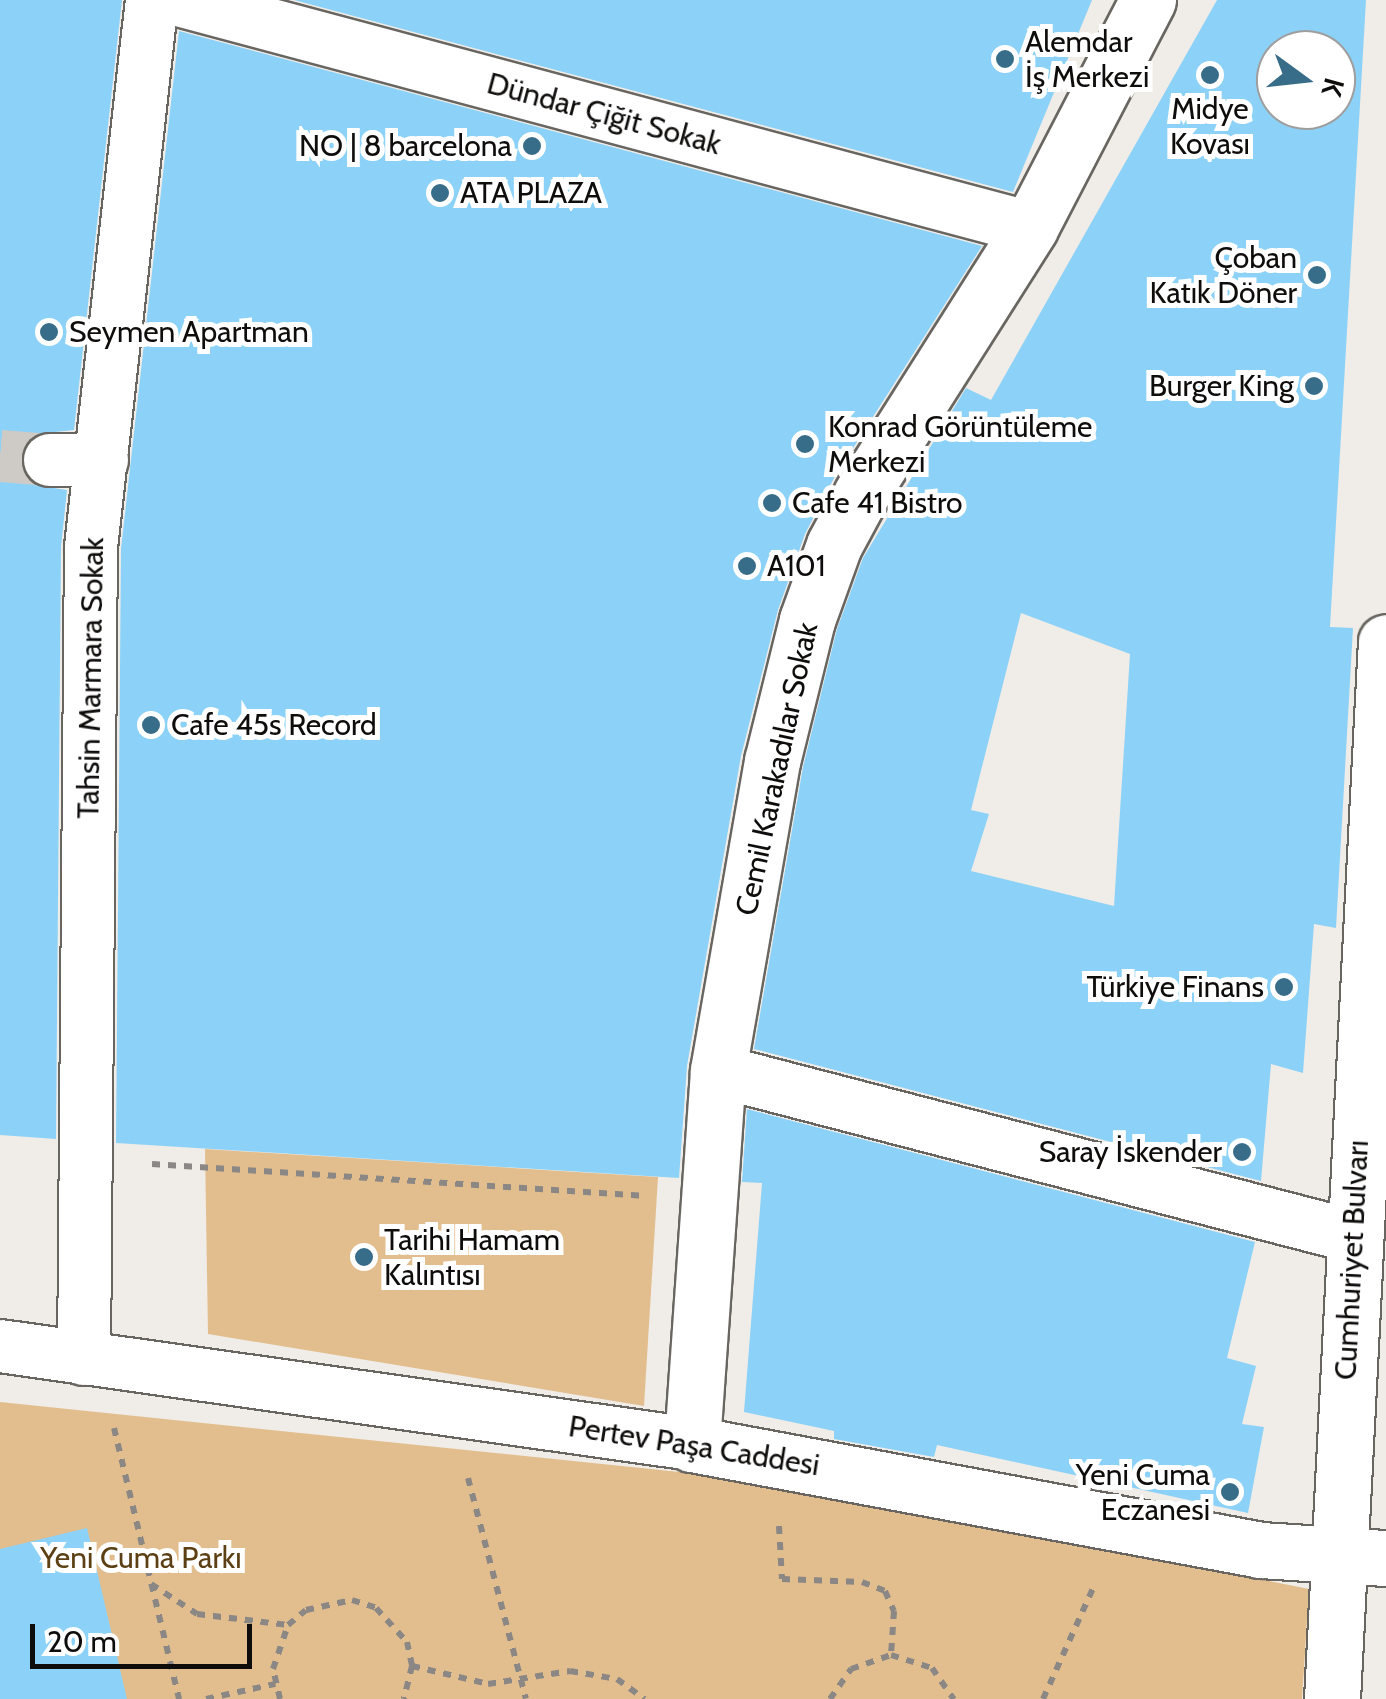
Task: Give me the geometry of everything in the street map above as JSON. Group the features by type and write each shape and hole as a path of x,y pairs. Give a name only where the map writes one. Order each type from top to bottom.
{"street":[{"name":"Tahsin Marmara Sokak","path":"84,1359 82,1160 92,547 152,0"},
{"name":"Dündar Çiğit Sokak","path":"178,0 1030,228"},
{"name":"Cemil Karakadılar Sokak","path":"692,1444 718,1072 772,761 834,545 1030,228 1148,0"},
{"path":"50,460 102,460"},
{"name":"Cumhuriyet Bulvarı","path":"1332,1699 1362,1557 1352,1236 1386,642"},
{"path":"718,1072 1352,1236"},
{"name":"Pertev Paşa Caddesi","path":"0,1346 692,1444 1129,1528 1362,1557"}],"path":[{"path":"82,1160 709,1200"},
{"path":"84,1359 111,1415 179,1699"},
{"path":"460,1409 462,1452 526,1699"},
{"path":"778,1458 782,1579 862,1582 885,1591 894,1611 891,1655"},
{"path":"1043,1699 1095,1583"},
{"path":"152,1584 197,1614 288,1625"},
{"path":"280,1699 275,1684 276,1645 288,1625 329,1601 376,1608 407,1642 412,1666 404,1699"},
{"path":"830,1699 851,1669 891,1655 932,1668 954,1699"},
{"path":"412,1666 488,1684 570,1672 617,1679 645,1699"},
{"path":"206,1699 275,1684"}],"green space":[{"path":"205,1149 658,1177 644,1406 208,1334"},
{"name":"Yeni Cuma Parkı","path":"0,1402 776,1482 1309,1589 1302,1699 0,1699"}],"building":[{"path":"0,0 122,0 74,430 36,434 20,459 34,485 67,490 61,547 56,1139 0,1135"},
{"path":"294,0 1092,0 1013,192"},
{"path":"1217,0 1366,0 1330,627 1353,628 1336,928 1314,924 1303,1073 1271,1064 1261,1181 754,1049 803,767 837,629 863,558 966,388 991,400","holes":["1021,613 1130,654 1114,906 971,871 989,814 971,810"]},
{"path":"179,31 982,246 834,478 805,534 778,610 741,756 687,1066 679,1178 116,1143 121,549"},
{"path":"747,1109 1255,1242 1227,1358 1256,1366 1242,1424 1264,1427 1248,1513 937,1445 934,1457 834,1439 834,1431 744,1412 762,1183 742,1182"},
{"path":"87,1528 127,1699 0,1699 0,1549"}],"tunnel":[{"path":"0,456 50,460"}],"place":[{"name":"Alemdar İş Merkezi","path":"1005,59"},
{"name":"Midye Kovası","path":"1210,75"},
{"name":"NO | 8 barcelona","path":"532,146"},
{"name":"ATA PLAZA","path":"440,193"},
{"name":"Çoban Katık Döner","path":"1317,275"},
{"name":"Seymen Apartman","path":"49,332"},
{"name":"Burger King","path":"1314,386"},
{"name":"Konrad Görüntüleme Merkezi","path":"805,444"},
{"name":"Cafe 41 Bistro","path":"772,503"},
{"name":"A101","path":"747,566"},
{"name":"Cafe 45s Record","path":"151,725"},
{"name":"Türkiye Finans","path":"1284,987"},
{"name":"Saray İskender","path":"1242,1152"},
{"name":"Tarihi Hamam Kalıntısı","path":"364,1257"},
{"name":"Yeni Cuma Eczanesi","path":"1230,1492"}]}
